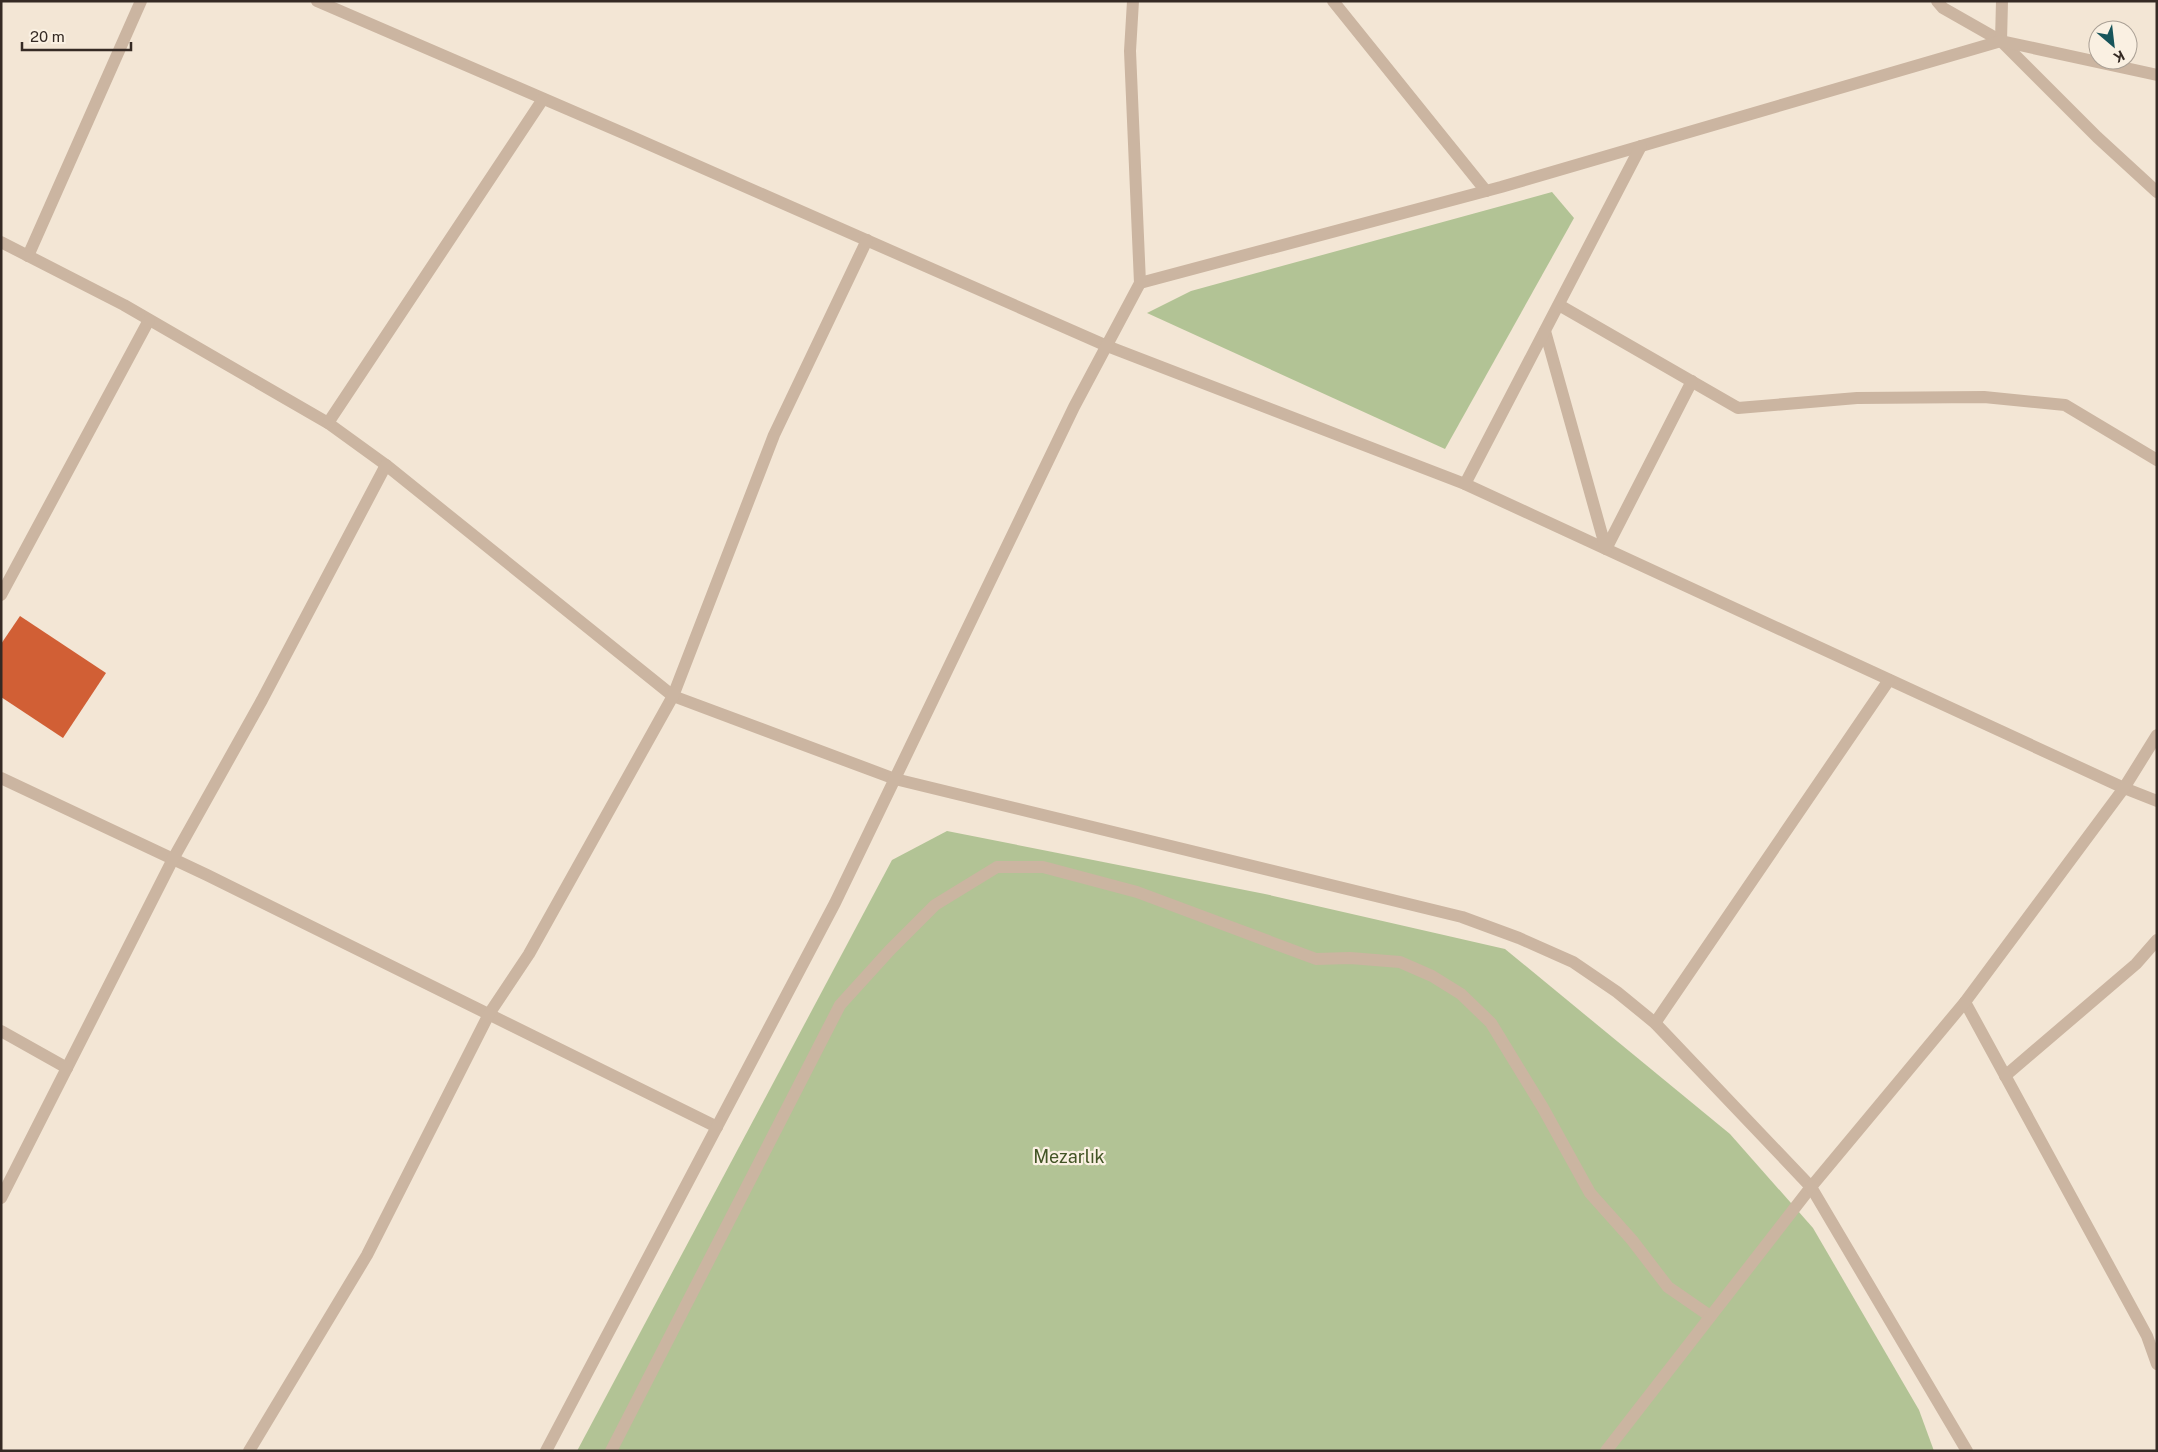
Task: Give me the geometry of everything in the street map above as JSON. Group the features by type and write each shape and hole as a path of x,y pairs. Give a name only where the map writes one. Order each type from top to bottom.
{"street":[{"path":"28,256 141,1"},
{"path":"317,1 1107,346 1466,484 2124,788 2157,800"},
{"path":"546,1451 835,903 1074,407 1140,283 1130,51 1133,1"},
{"path":"1333,1 1486,191"},
{"path":"1937,1 1944,8 2001,40 2097,137 2157,192"},
{"path":"2001,40 2002,1"},
{"path":"1140,283 1486,191 2001,40 2157,76"},
{"path":"328,423 543,99"},
{"path":"1466,484 1642,146"},
{"path":"250,1451 367,1255 489,1014 529,954 673,696 774,435 867,240"},
{"path":"1,242 150,320 328,423 386,466 673,696 895,779 1462,917 1519,938 1573,962 1617,992 1655,1023 1810,1187 1869,1283 1967,1451"},
{"path":"1559,305 1738,408 1886,397 1984,397 2065,405 2157,460"},
{"path":"1,595 150,320"},
{"path":"1545,331 1606,549"},
{"path":"1606,549 1692,382"},
{"path":"1,1198 173,859 262,700 386,466"},
{"path":"1655,1023 1889,680"},
{"path":"1606,1451 1810,1187 1965,1002 2124,788 2157,735"},
{"path":"1,778 173,859 717,1127"},
{"path":"611,1451 840,1005 934,904 997,867 1043,867 1137,892 1316,959 1350,958 1400,962 1439,980 1461,994 1491,1023 1543,1108 1590,1193 1632,1240 1668,1287 1710,1316"},
{"path":"2005,1076 2136,964 2157,940"},
{"path":"1965,1002 2147,1336 2157,1364"},
{"path":"1,1031 67,1068"}],"green space":[{"path":"1552,192 1574,218 1445,449 1147,313 1191,291"},
{"name":"Mezarlık","path":"947,831 1265,894 1505,949 1730,1134 1813,1228 1919,1410 1934,1451 577,1451 892,860"}],"building":[{"path":"20,616 106,673 63,738 1,697 1,644"}]}
